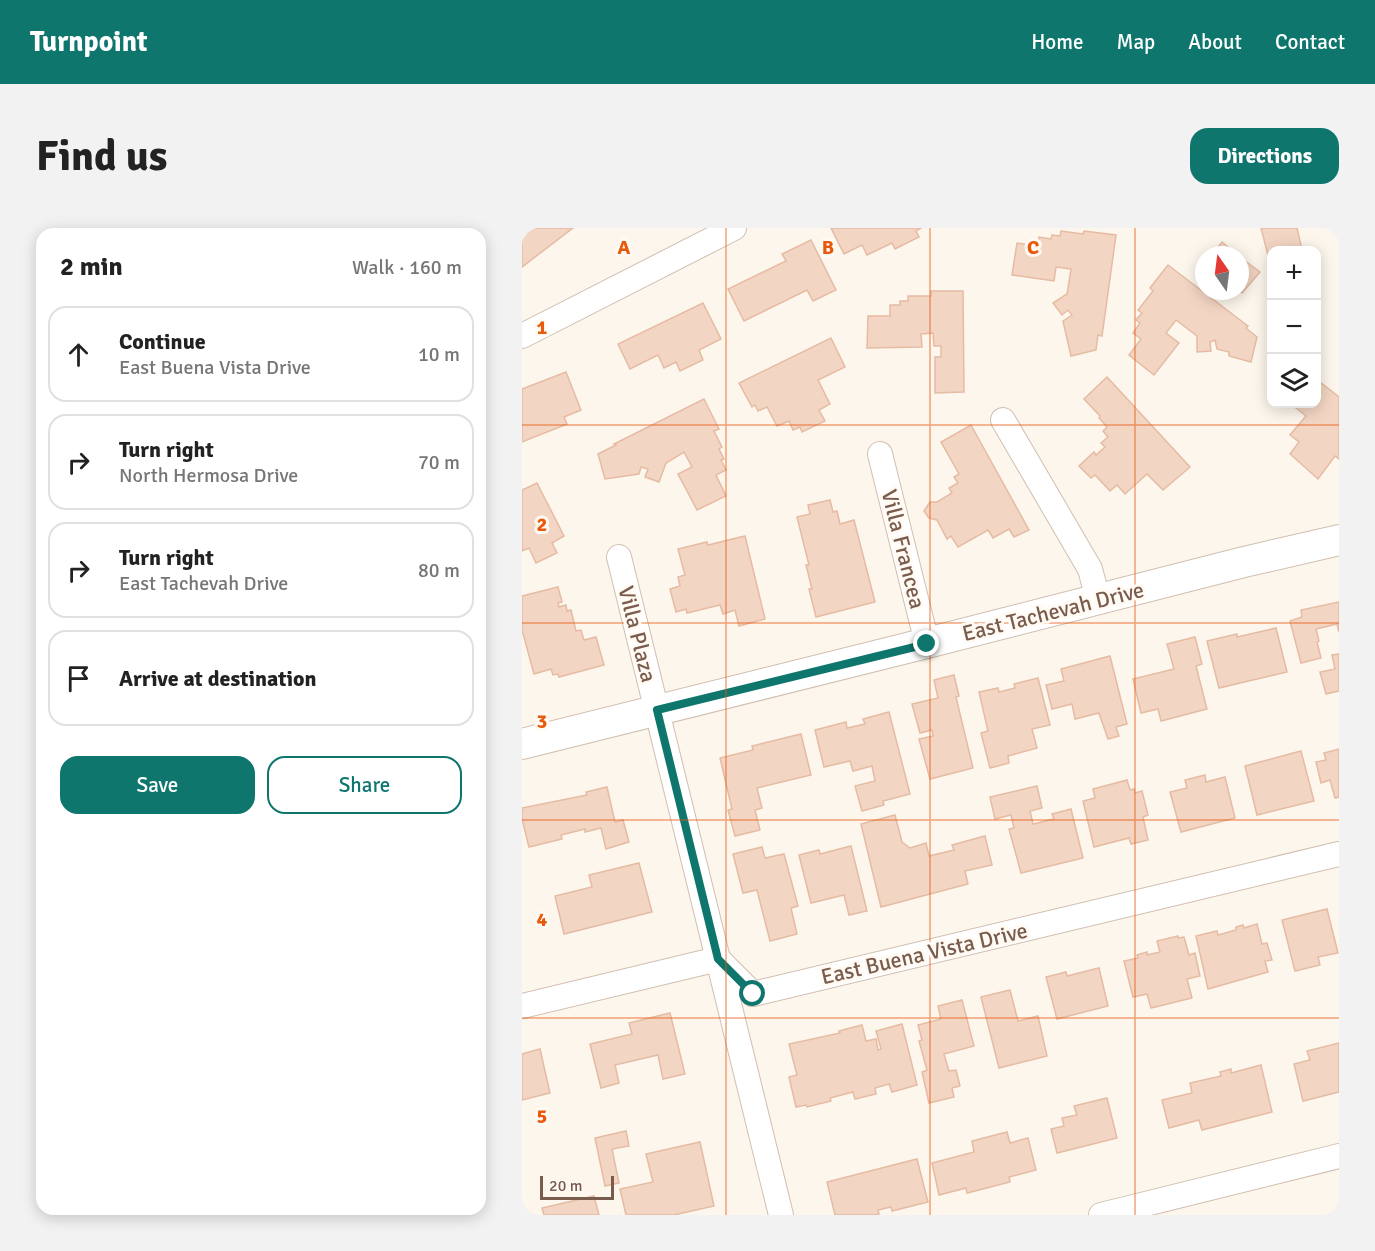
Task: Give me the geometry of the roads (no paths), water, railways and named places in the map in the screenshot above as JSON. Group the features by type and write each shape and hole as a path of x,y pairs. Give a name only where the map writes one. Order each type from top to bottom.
{"street":[{"path":"522,336 734,228"},
{"path":"1003,420 1090,569 1098,599"},
{"name":"Villa Francea","path":"880,454 927,644"},
{"name":"East Tachevah Drive","path":"522,744 1339,540"},
{"name":"Villa Plaza","path":"619,557 781,1215"},
{"name":"East Buena Vista Drive","path":"718,959 753,994 1339,854"},
{"path":"522,1006 718,959"},
{"path":"1101,1215 1339,1156"}]}
